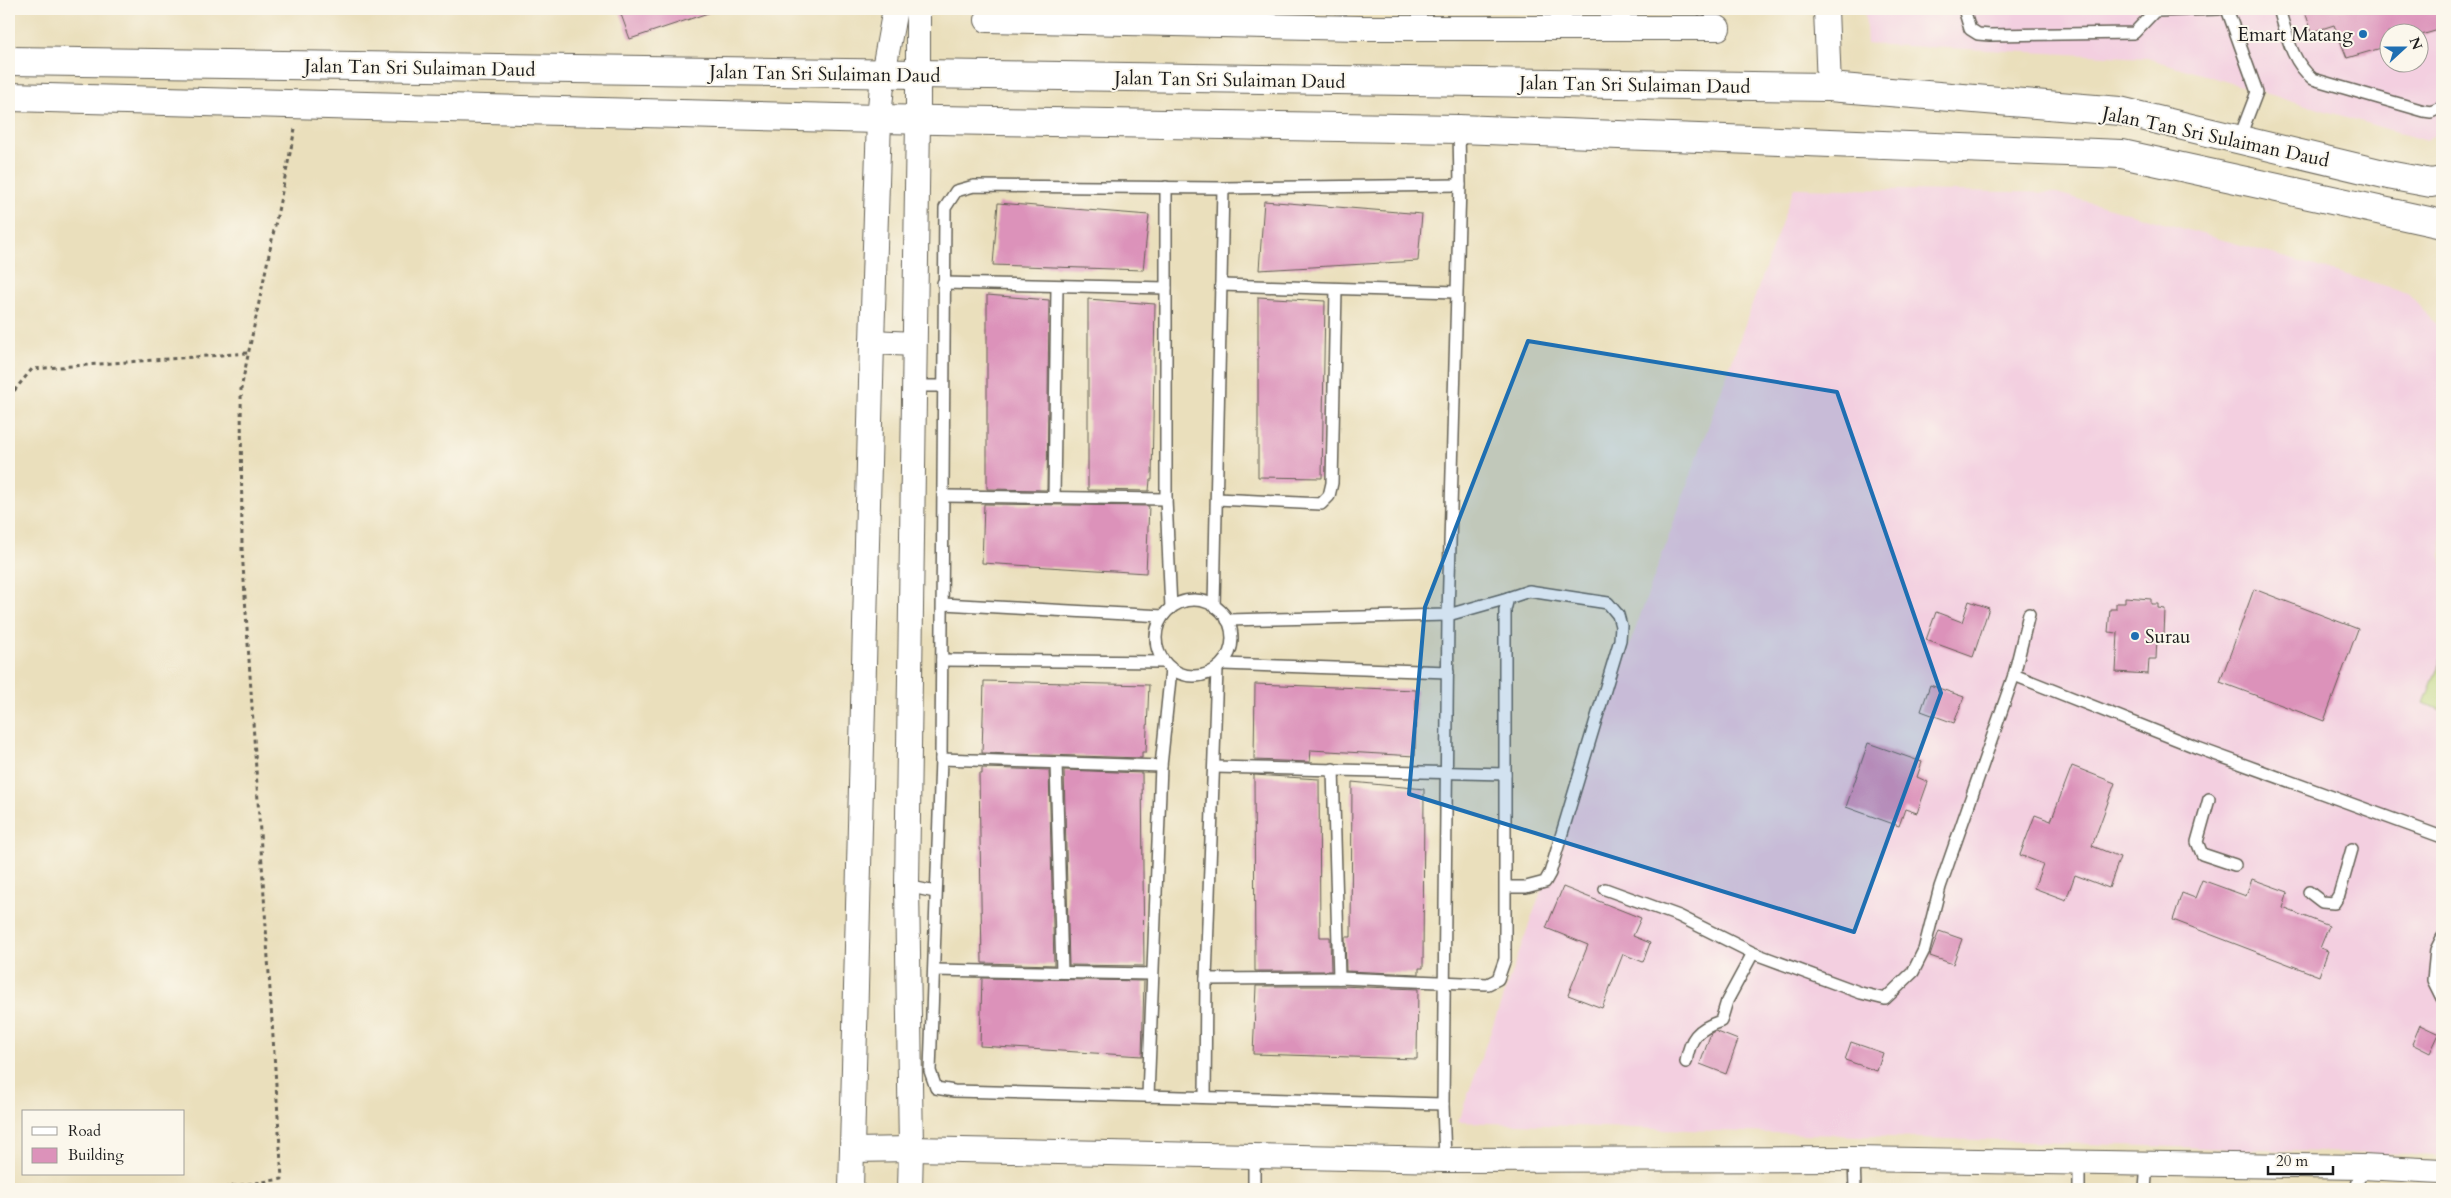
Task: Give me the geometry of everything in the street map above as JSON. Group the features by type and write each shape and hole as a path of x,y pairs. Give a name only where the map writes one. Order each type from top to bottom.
{"main road":[{"name":"Jalan Tan Sri Sulaiman Daud","path":"9,61 1829,87 2120,111 2388,174 2432,183 2442,180"},
{"name":"Jalan Tan Sri Sulaiman Daud","path":"9,97 879,119 1459,129 2122,154 2442,224"}],"street":[{"path":"851,1189 879,119 883,74 895,9"},
{"path":"910,1189 907,886 918,9"},
{"path":"1826,9 1829,87"},
{"path":"988,20 1359,18 1718,28"},
{"path":"872,342 914,344"},
{"path":"853,1150 911,1149 1445,1160 1854,1159 2079,1162 2147,1164 2359,1178 2442,1171"}],"lane":[{"path":"1964,9 1970,29 1978,34 1990,35 2134,34 2154,10 2219,9"},
{"path":"2227,9 2257,92 2239,139"},
{"path":"2278,9 2294,57 2302,69 2313,79 2424,111 2431,112 2442,107"},
{"path":"1445,1160 1443,1104 1448,615 1460,185 1459,129"},
{"path":"1443,1104 954,1091 936,1088 930,1071 941,759 943,283 945,208 956,191 974,186 1223,188 1460,185"},
{"path":"1166,188 1167,612 1157,628 1158,651 1168,665 1182,674 1194,676 1206,675 1220,666 1448,672"},
{"path":"1214,606 1223,188"},
{"path":"943,283 1166,288"},
{"path":"1221,284 1456,292"},
{"path":"1054,497 1057,287"},
{"path":"1217,500 1321,504 1330,496 1332,483 1336,289"},
{"path":"914,386 943,386"},
{"path":"943,496 1166,499"},
{"path":"1227,620 1448,615 1529,591 1608,603 1618,615 1621,626 1620,640 1550,873 1545,882 1526,887 1505,887"},
{"path":"1206,979 1339,978 1444,984 1488,984 1498,979 1505,959 1504,610 1508,598"},
{"path":"943,604 1167,612 1192,600 1214,606 1227,620 1232,643 1220,666 1214,767 1206,979 1205,1097"},
{"path":"1605,889 1679,916 1753,953 1885,999 1908,977 1924,950 1940,887 2014,675 2029,614"},
{"path":"942,660 1168,665"},
{"path":"1148,1096 1161,766 1168,665"},
{"path":"2014,675 2216,755 2442,837"},
{"path":"941,759 1161,766"},
{"path":"1056,763 1062,972"},
{"path":"1214,767 1505,774"},
{"path":"1333,769 1339,978"},
{"path":"2209,799 2197,842 2202,854 2235,865"},
{"path":"2310,892 2322,902 2334,903 2339,895 2352,849"},
{"path":"907,886 935,892"},
{"path":"2442,938 2436,950 2433,980 2442,998"},
{"path":"1686,1062 1689,1044 1695,1036 1707,1026 1721,1021 1727,1001 1753,953"},
{"path":"934,970 1152,974"},
{"path":"1254,1156 1254,1189"},
{"path":"1854,1159 1855,1189"},
{"path":"2079,1162 2079,1189"},
{"path":"2145,1189 2147,1164"}],"path":[{"path":"216,1189 282,1179 242,549 241,388 300,104"},
{"path":"9,397 32,369 248,353"}],"highlighted area":[{"path":"1528,341 1837,392 1941,693 1854,932 1409,794 1425,607"}],"shaded area":[{"path":"1865,9 2442,9 2442,129 2427,141 2147,58 1867,44"},
{"path":"1794,188 2057,193 2407,292 2442,330 2442,1147 2439,1156 1458,1122"}],"green space":[{"path":"2442,657 2442,711 2424,703"}],"building":[{"path":"619,9 711,9 711,12 630,39"},
{"name":"Emart Matang","path":"2304,9 2442,9 2442,29 2428,33 2428,22 2378,22 2378,49 2347,58 2334,25 2312,32"},
{"path":"1264,201 1422,214 1418,261 1259,270"},
{"path":"998,203 1149,215 1143,270 993,265"},
{"path":"987,295 1049,300 1047,490 987,489"},
{"path":"1258,297 1325,301 1322,478 1258,477"},
{"path":"1088,299 1155,304 1152,480 1150,480 1149,491 1088,490"},
{"path":"984,504 1149,506 1146,573 982,563"},
{"path":"2254,589 2358,629 2324,721 2220,682"},
{"name":"Surau","path":"2125,597 2151,599 2151,604 2158,604 2158,608 2165,609 2164,636 2157,636 2156,659 2149,659 2148,674 2116,672 2118,633 2108,632 2110,609 2116,609 2116,603 2125,603"},
{"path":"1969,601 1989,608 1973,657 1926,640 1936,612 1962,622"},
{"path":"984,681 1149,685 1146,752 1142,752 1142,758 982,753"},
{"path":"1255,684 1416,690 1415,756 1311,750 1310,762 1254,760"},
{"path":"1930,685 1964,697 1954,723 1921,711"},
{"path":"1868,743 1922,762 1917,777 1928,782 1917,813 1905,809 1899,826 1846,807"},
{"path":"2072,766 2115,783 2092,846 2120,857 2109,888 2075,875 2066,900 2034,888 2043,864 2020,855 2035,815 2051,821"},
{"path":"982,768 1049,770 1054,965 982,963 979,774 982,774"},
{"path":"1064,770 1142,773 1144,966 1069,965"},
{"path":"1254,775 1319,779 1320,937 1330,937 1331,971 1255,971"},
{"path":"1352,782 1424,789 1423,968 1419,968 1419,974 1346,971 1345,937 1351,937"},
{"path":"2252,879 2288,892 2283,908 2329,926 2320,948 2328,951 2319,976 2173,920 2182,893 2195,898 2202,880 2246,896"},
{"path":"1563,887 1641,918 1633,936 1650,943 1643,962 1623,954 1602,1008 1568,995 1588,945 1546,928"},
{"path":"1939,931 1962,939 1953,964 1930,956"},
{"path":"982,978 1144,981 1142,1056 980,1046"},
{"path":"1256,986 1339,986 1418,989 1417,1059 1253,1054"},
{"path":"2420,1025 2439,1034 2430,1053 2412,1044"},
{"path":"1715,1031 1738,1040 1726,1074 1700,1064 1711,1033"},
{"path":"1851,1042 1883,1053 1877,1071 1845,1060"}],"place":[{"name":"Emart Matang","path":"2363,34"},
{"name":"Surau","path":"2135,636"}]}
